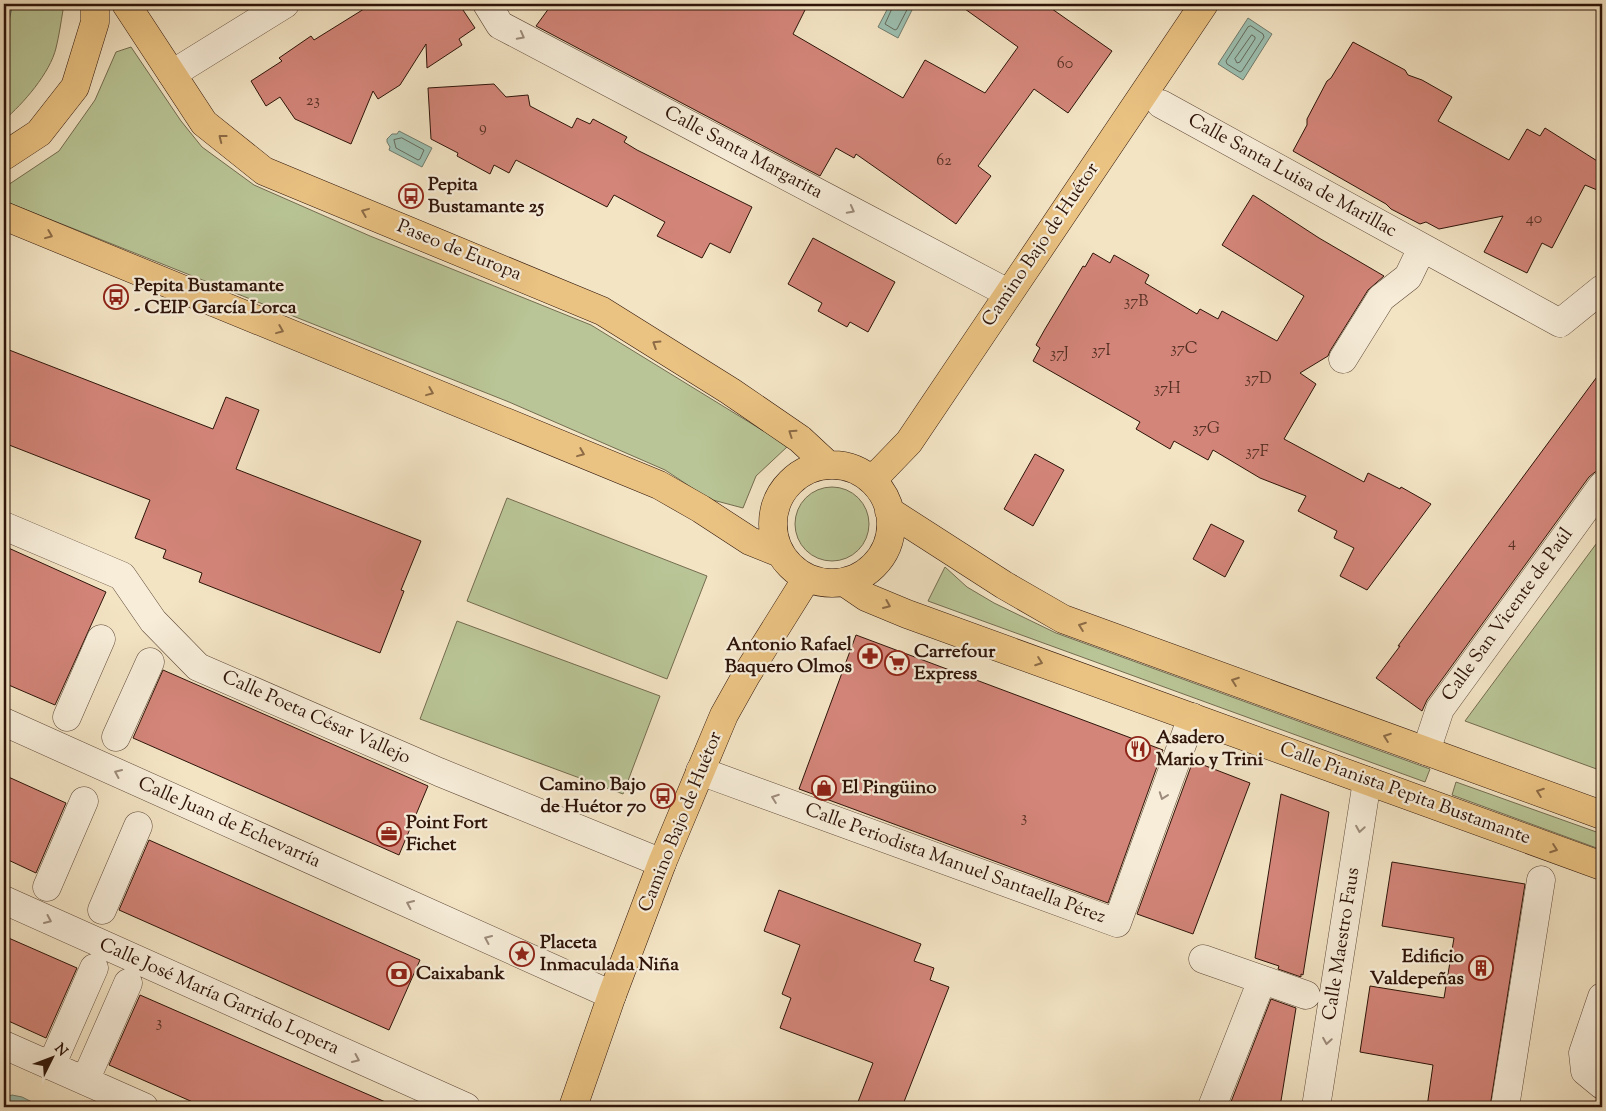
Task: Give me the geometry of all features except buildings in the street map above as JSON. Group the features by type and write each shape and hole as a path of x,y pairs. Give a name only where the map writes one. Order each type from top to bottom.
{"main road":[{"path":"4,156 39,133 75,87 95,22 95,4"},
{"name":"Paseo de Europa","path":"126,4 204,123 264,171 602,311 730,391 800,439 828,465"},
{"name":"Camino Bajo de Huétor","path":"870,479 909,442 1204,4"},
{"path":"4,216 659,485 702,509 750,541 780,553"},
{"path":"828,465 843,466 857,471 870,479 879,488 889,511 890,535 882,557 865,573 844,582 827,583 807,578 792,567 780,553 775,541 773,528 777,502 783,490 792,480 803,473 828,465"},
{"path":"889,511 1004,585 1063,618 1602,815"},
{"name":"Camino Bajo de Huétor","path":"572,1107 662,863 724,715 742,682 807,578"},
{"name":"Calle Pianista Pepita Bustamante","path":"844,582 866,597 907,614 1602,866"}],"street":[{"path":"172,74 285,4"},
{"name":"Calle Santa Margarita","path":"487,4 500,25 1008,293"},
{"name":"Calle Santa Luisa de Marillac","path":"1161,104 1560,324 1602,289"},
{"path":"1343,359 1381,298 1408,277 1422,248"},
{"name":"Calle San Vicente de Paúl","path":"1426,751 1440,709 1602,486"},
{"name":"Calle Poeta César Vallejo","path":"4,526 122,576 153,621 198,666 446,776 662,863"},
{"path":"68,717 101,639"},
{"path":"116,737 150,662"},
{"name":"Calle Periodista Manuel Santaella Pérez","path":"700,771 1117,923 1192,717"},
{"name":"Calle Juan de Echevarría","path":"4,722 612,995"},
{"name":"Calle Maestro Faus","path":"1316,1107 1367,781"},
{"path":"47,887 84,801"},
{"path":"102,910 138,826"},
{"path":"1505,1107 1541,880"},
{"name":"Calle José María Garrido Lopera","path":"4,900 466,1107"},
{"path":"1203,959 1306,995"},
{"path":"51,1066 94,968"},
{"path":"1212,1107 1262,980"},
{"path":"86,1081 128,983"},
{"path":"1594,1078 1582,1053 1602,997"},
{"path":"4,1045 144,1107"}],"shaded area":[{"path":"4,4 63,4 56,48 48,68 27,97 4,120"},
{"path":"131,47 181,121 202,147 254,185 370,236 591,325 788,446 756,476 743,508 709,499 665,470 509,402 4,201 5,187 59,151 95,100 116,52"},
{"path":"832,487 846,490 858,498 866,510 869,524 866,538 858,550 846,558 832,561 818,558 806,550 798,538 795,524 798,510 806,498 818,490"},
{"path":"507,498 707,576 667,679 467,601"},
{"path":"1602,536 1602,771 1465,721"},
{"path":"945,567 967,587 994,603 1056,633 1430,769 1425,782 928,601"},
{"path":"457,621 660,696 623,794 420,719"},
{"path":"1456,782 1602,834 1602,850 1452,795"}],"water":[{"path":"4,4 13,4 4,41"},
{"path":"890,4 915,4 898,38 878,27"},
{"path":"1248,18 1272,34 1243,80 1218,64"},
{"path":"399,131 432,148 422,167 389,150 390,147 387,139"},
{"path":"12,1095 22,1097 36,1104 53,1107 4,1107 4,1098"}],"place":[{"name":"Pepita Bustamante 25","path":"411,196"},
{"name":"Pepita Bustamante - CEIP García Lorca","path":"116,297"},
{"name":"Antonio Rafael Baquero Olmos","path":"870,656"},
{"name":"Carrefour Express","path":"897,663"},
{"name":"Asadero Mario y Trini","path":"1138,749"},
{"name":"El Pingüino","path":"824,788"},
{"name":"Camino Bajo de Huétor 70","path":"663,796"},
{"name":"Point Fort Fichet","path":"389,834"},
{"name":"Placeta Inmaculada Niña","path":"522,954"},
{"name":"Edificio Valdepeñas","path":"1481,968"},
{"name":"Caixabank","path":"399,974"}]}
